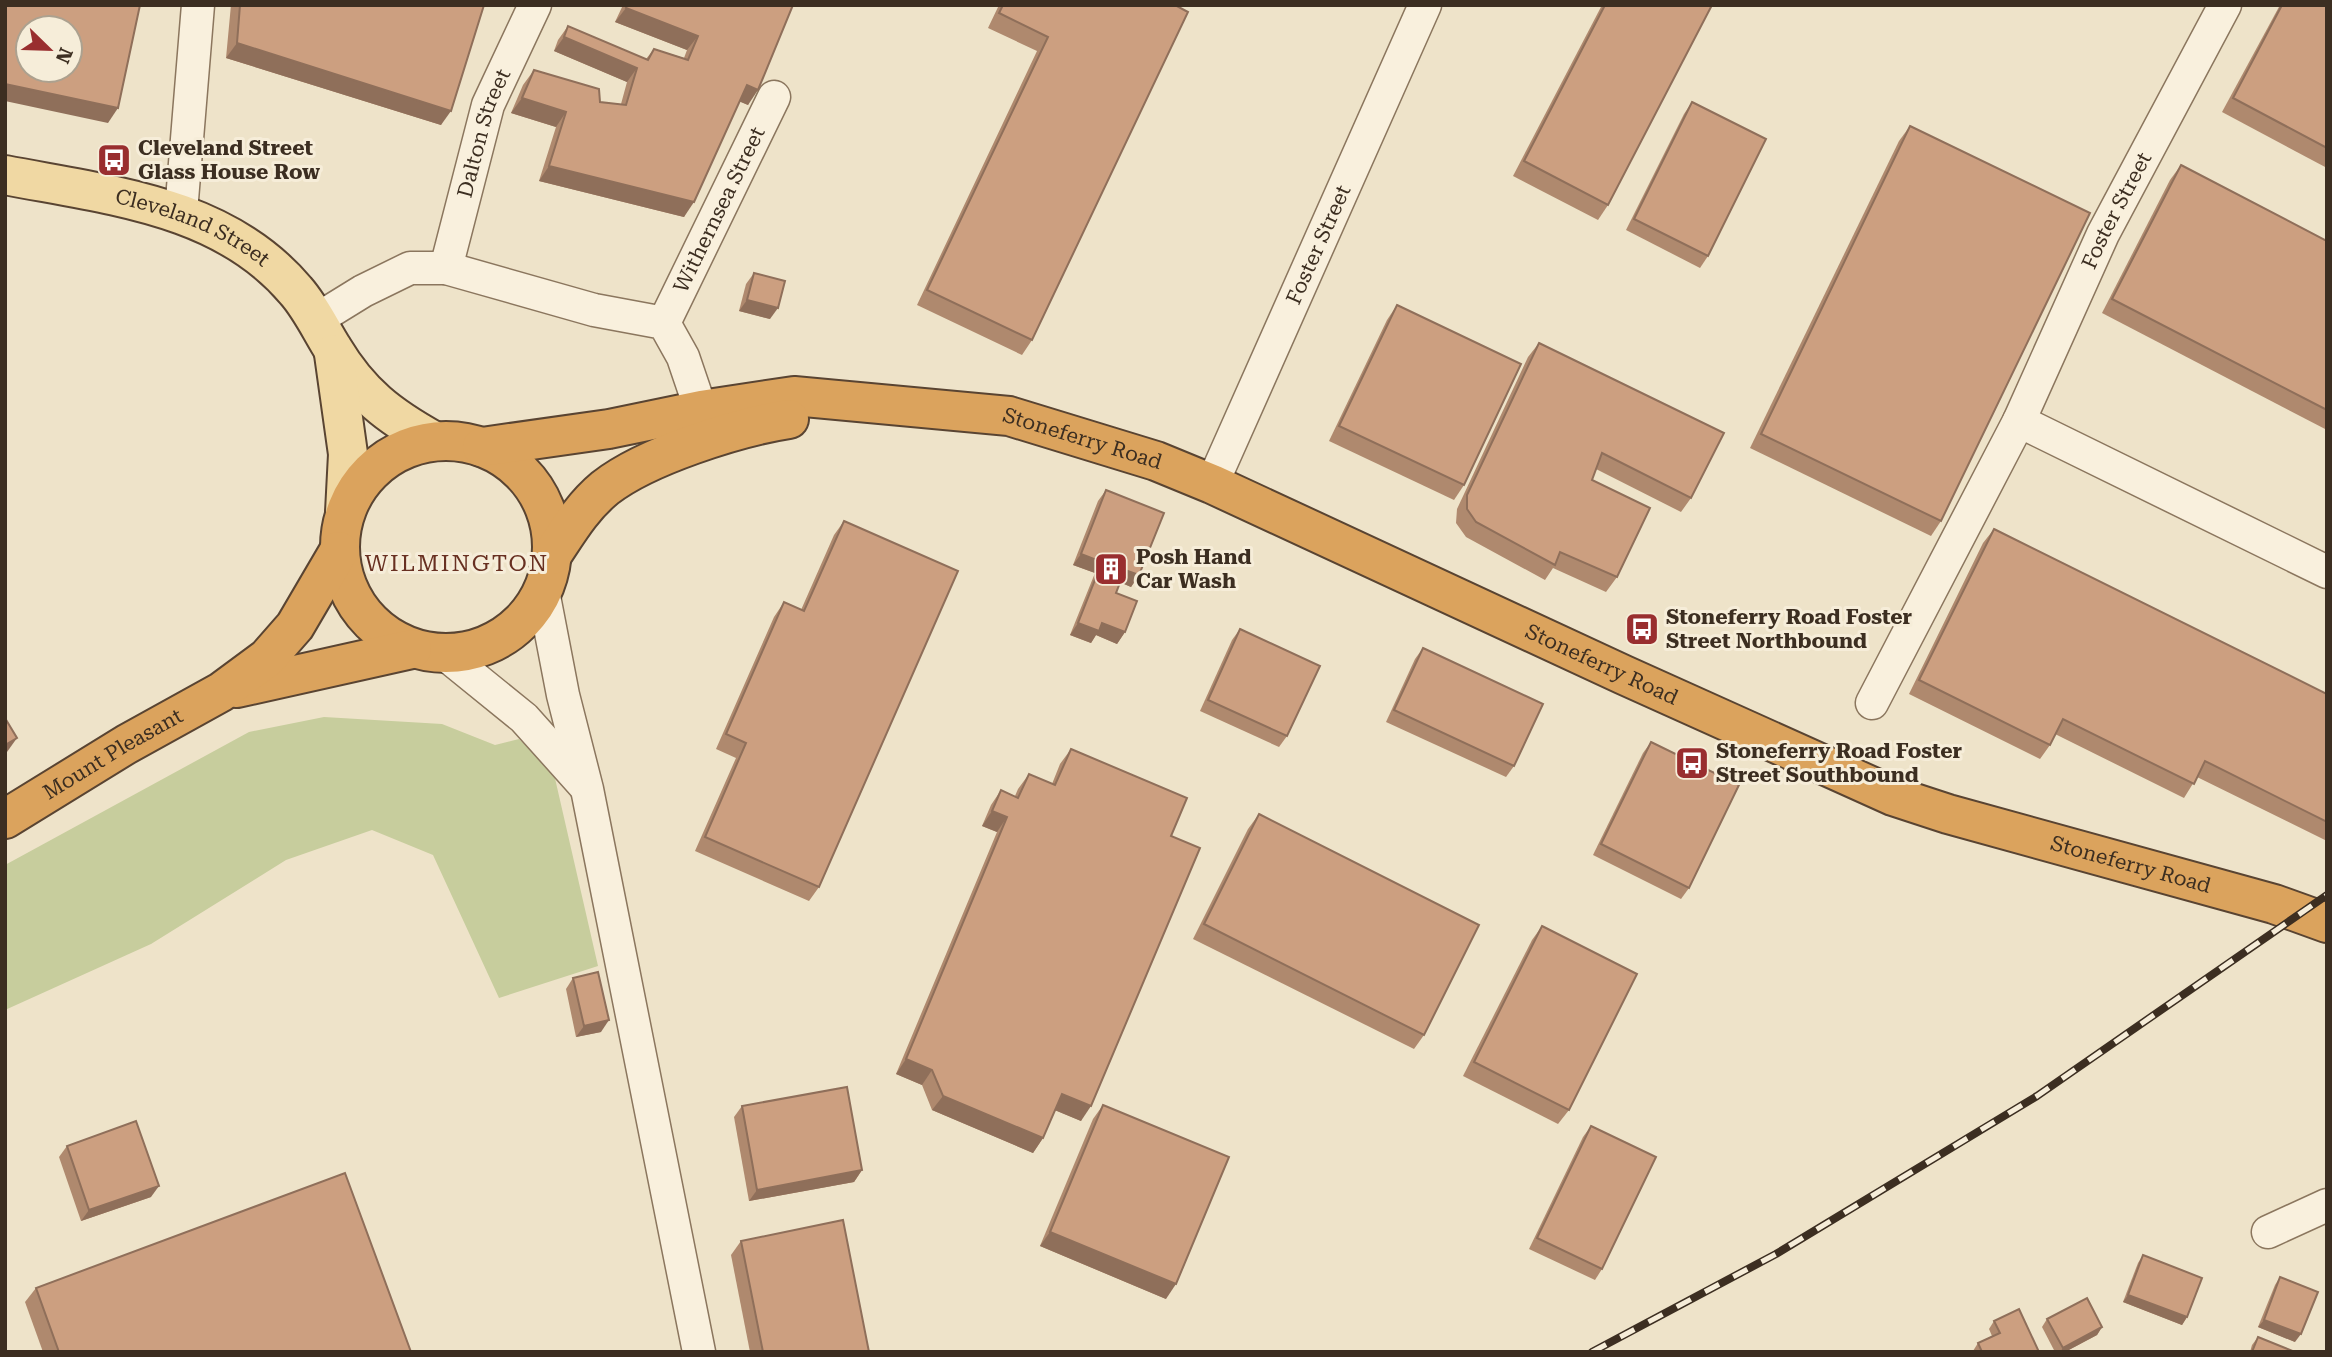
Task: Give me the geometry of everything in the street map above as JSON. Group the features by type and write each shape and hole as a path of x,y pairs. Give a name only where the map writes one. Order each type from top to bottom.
{"highway":[{"name":"Stoneferry Road","path":"482,447 609,429 701,410 794,396 1009,416 1156,461 1212,484 1624,675 1894,796 1948,814 2274,904 2327,923"},
{"name":"Stoneferry Road","path":"552,555 576,517 606,488 650,461 763,423 881,404"},
{"path":"221,692 428,652 475,650 503,638 527,617 543,592 552,555 549,521 536,489 512,464 482,447 458,441 434,441 405,449 379,464 359,486 345,512 339,551 345,583 360,611 383,634 428,652"},
{"path":"221,692 267,658 295,626 339,551"},
{"name":"Mount Pleasant","path":"5,819 127,744 221,692"}],"main road":[{"name":"Cleveland Street","path":"5,174 181,212 247,246 297,291 360,386 390,416 434,441"},
{"name":"Cleveland Street","path":"325,336 348,454 345,512"}],"street":[{"path":"181,212 198,5"},
{"name":"Dalton Street","path":"446,268 488,105 535,5"},
{"name":"Foster Street","path":"1212,484 1425,5"},
{"name":"Foster Street","path":"1872,703 2019,421 2103,234 2225,5"},
{"name":"Withernsea Street","path":"664,323 774,97"},
{"path":"325,336 363,291 410,268 446,268 594,310 664,323 683,356 701,410"},
{"path":"2019,421 2327,572"},
{"path":"543,592 563,695 587,789 699,1352"},
{"path":"428,652 524,718 587,789"},
{"path":"2268,1232 2327,1205"}],"green space":[{"path":"324,717 442,724 495,745 519,739 554,774 598,966 499,998 433,855 372,830 286,860 151,944 5,1010 5,865 249,732"}],"building":[{"path":"5,5 140,5 118,108 5,84"},
{"path":"240,5 484,5 451,111 237,43"},
{"path":"627,5 793,5 758,90 747,85 694,202 549,166 566,112 522,98 534,70 599,89 600,102 626,105 637,68 564,37 568,26 648,60 654,49 688,60 698,36 626,8"},
{"path":"1003,5 1175,5 1188,12 1032,340 927,290 1048,37 999,13"},
{"path":"1605,5 1712,5 1608,205 1524,161"},
{"path":"2282,5 2327,5 2327,148 2233,98"},
{"path":"1692,102 1766,139 1708,256 1634,219"},
{"path":"1910,126 2090,213 1941,521 1761,434"},
{"path":"2181,165 2327,241 2327,410 2112,299"},
{"path":"754,273 785,281 778,308 747,300"},
{"path":"1397,305 1521,364 1464,485 1339,426"},
{"path":"1539,343 1724,433 1691,498 1602,453 1592,480 1650,508 1617,577 1560,552 1555,565 1476,522 1467,509 1467,495"},
{"name":"Posh Hand Car Wash","path":"1106,490 1164,513 1139,575 1125,570 1116,593 1137,601 1125,632 1102,623 1099,631 1078,623 1102,562 1081,554"},
{"path":"844,521 958,571 819,887 705,837 746,743 726,734 784,602 804,611"},
{"path":"1994,529 2327,694 2327,822 2205,761 2194,784 2063,719 2050,745 1919,680"},
{"path":"1240,629 1320,666 1287,736 1208,700"},
{"path":"1423,648 1543,704 1514,766 1394,710"},
{"path":"5,718 17,738 5,745"},
{"path":"1651,742 1739,785 1689,888 1601,844"},
{"path":"1071,749 1187,798 1171,836 1200,848 1091,1106 1062,1094 1043,1138 943,1096 932,1070 906,1059 1007,817 992,811 1001,790 1018,798 1029,774 1055,785"},
{"path":"1259,814 1479,925 1424,1035 1204,924"},
{"path":"1542,926 1637,974 1569,1110 1474,1062"},
{"path":"598,972 609,1020 584,1026 573,978"},
{"path":"847,1087 862,1170 757,1190 742,1106"},
{"path":"1103,1105 1229,1157 1176,1284 1050,1232"},
{"path":"136,1121 159,1186 89,1210 67,1146"},
{"path":"1591,1126 1656,1157 1602,1269 1537,1238"},
{"path":"345,1173 411,1352 59,1352 36,1288"},
{"path":"843,1220 869,1352 763,1352 741,1241"},
{"path":"2143,1255 2202,1278 2187,1317 2128,1295"},
{"path":"2280,1277 2318,1292 2301,1334 2264,1320"},
{"path":"2087,1298 2102,1327 2063,1348 2047,1319"},
{"path":"2019,1309 2039,1352 1982,1352 1978,1343 2000,1333 1994,1321"},
{"path":"2258,1337 2295,1352 2252,1352"}],"railway":[{"path":"1592,1352 1776,1254 2037,1096 2327,895"}],"place":[{"name":"Cleveland Street Glass House Row","path":"114,160"},
{"name":"Posh Hand Car Wash","path":"1111,569"},
{"name":"Stoneferry Road Foster Street Northbound","path":"1642,629"},
{"name":"Stoneferry Road Foster Street Southbound","path":"1692,763"}],"district":[{"name":"WILMINGTON","path":"457,563"}]}
